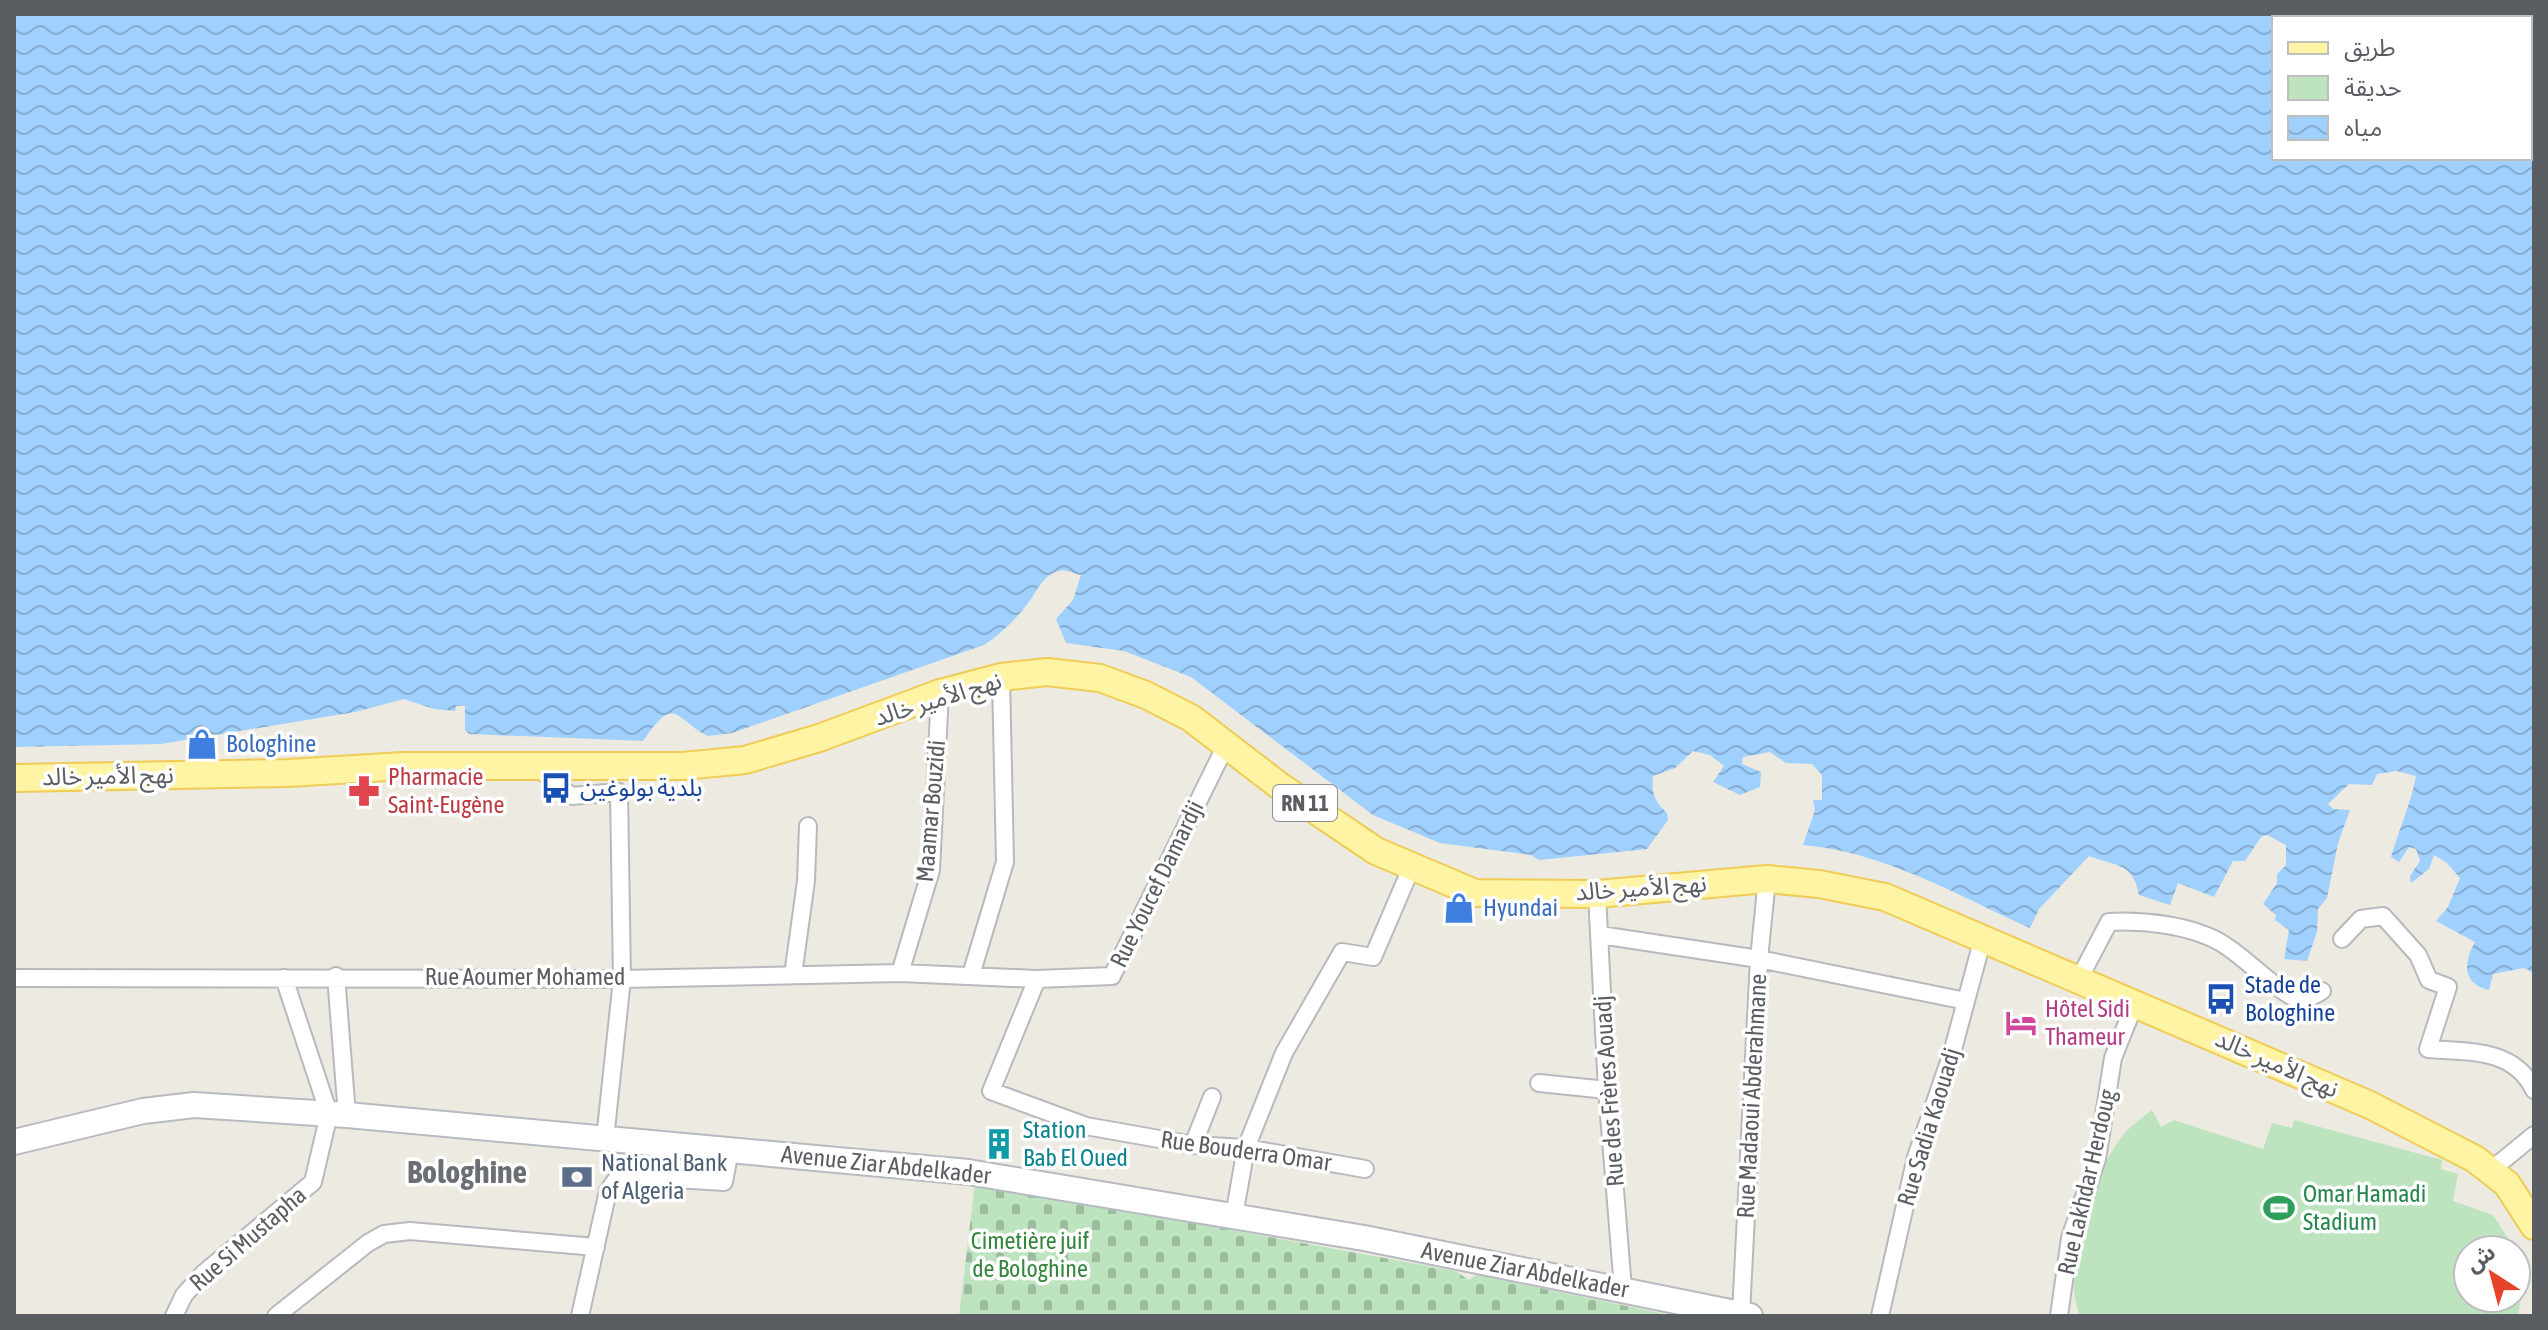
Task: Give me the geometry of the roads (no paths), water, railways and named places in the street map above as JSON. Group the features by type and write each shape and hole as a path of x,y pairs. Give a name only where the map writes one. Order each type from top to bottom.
{"main road":[{"name":"نهج الأمير خالد","path":"14,778 535,765 683,766 745,760 819,738 940,693 1001,677 1047,672 1100,678 1146,695 1179,712 1376,851 1475,893 1597,894 1767,879 1819,884 1885,897 2370,1105 2475,1159 2507,1184 2534,1226"},
{"name":"Avenue Ziar Abdelkader","path":"14,1142 143,1111 194,1105 338,1114 968,1172 1364,1238 1563,1281 1623,1289 1746,1315"}],"street":[{"path":"971,975 1005,862 1001,677"},
{"name":"Maamar Bouzidi","path":"900,973 931,870 940,693"},
{"name":"Rue Youcef Damardji","path":"1037,979 1112,976 1226,745"},
{"path":"535,765 571,796 619,792 622,979 605,1139"},
{"path":"793,975 806,881 808,826"},
{"path":"1234,1216 1246,1148 1284,1053 1342,952 1373,957 1412,866"},
{"name":"Rue Madaoui Abderahmane","path":"1746,1315 1759,959 1767,879"},
{"name":"Rue des Frères Aouadj","path":"1597,894 1607,1090 1623,1289"},
{"path":"2342,939 2361,919 2383,916 2418,955 2429,980 2448,987 2428,1049 2490,1054 2518,1065 2534,1090"},
{"path":"2079,979 2109,922 2135,921 2203,935 2223,944 2277,990 2302,1002 2322,991"},
{"path":"1600,935 1759,959 1966,1001"},
{"name":"Rue Sadia Kaouadj","path":"1880,1316 1916,1157 1983,938"},
{"name":"Rue Aoumer Mohamed","path":"14,978 336,976 622,979 900,973 1037,979"},
{"path":"336,976 338,1114"},
{"path":"284,978 338,1114"},
{"name":"Rue Bouderra Omar","path":"1037,979 991,1091 1086,1126 1193,1145 1246,1148 1365,1169"},
{"name":"Rue Lakhdar Herdoug","path":"2059,1316 2070,1238 2097,1159 2113,1058 2135,1003"},
{"path":"1539,1083 1607,1090"},
{"path":"1193,1145 1212,1097"},
{"name":"Rue Si Mustapha","path":"174,1316 184,1295 204,1273 313,1182 338,1114"},
{"path":"2490,1171 2534,1135"},
{"path":"580,1316 608,1191 615,1181 627,1176 724,1182 730,1150"},
{"path":"276,1316 327,1273 384,1234 410,1231 596,1247"}],"water":[{"path":"14,14 2534,14 2534,973 2524,968 2493,974 2489,990 2473,982 2467,971 2475,942 2436,921 2448,907 2460,878 2446,862 2434,855 2429,869 2411,883 2410,876 2420,861 2416,849 2409,847 2399,862 2391,857 2416,776 2397,771 2377,774 2372,785 2349,784 2328,804 2333,809 2350,810 2338,843 2327,898 2318,909 2317,932 2307,961 2284,959 2289,930 2275,920 2276,915 2263,904 2277,883 2277,874 2286,865 2286,845 2267,835 2261,837 2245,861 2233,861 2214,897 2178,883 2170,905 2139,895 2133,877 2122,867 2089,856 2039,909 2030,928 1891,866 1863,856 1803,845 1815,810 1813,800 1822,800 1822,775 1812,764 1786,763 1770,752 1743,757 1742,764 1761,772 1760,787 1740,795 1713,782 1724,766 1710,755 1693,751 1675,768 1653,776 1655,798 1667,813 1668,820 1647,849 1539,860 1531,855 1440,843 1373,815 1191,677 1124,651 1066,643 1056,619 1073,600 1081,575 1064,570 1047,577 1016,618 984,645 732,733 708,736 676,714 669,714 662,717 643,741 469,734 465,730 465,706 456,706 455,711 434,709 404,699 355,712 161,744 14,747"}],"place":[{"name":"Bologhine","path":"202,744"},
{"name":"بلدية بولوغين","path":"556,788"},
{"name":"Pharmacie Saint-Eugène","path":"364,791"},
{"name":"Hyundai","path":"1459,908"},
{"name":"Stade de Bologhine","path":"2221,999"},
{"name":"Hôtel Sidi Thameur","path":"2021,1023"},
{"name":"Station Bab El Oued","path":"999,1144"},
{"name":"National Bank of Algeria","path":"577,1177"},
{"name":"Omar Hamadi Stadium","path":"2279,1208"}],"district":[{"name":"Bologhine","path":"467,1172"}],"park label":[{"name":"Cimetière juif de Bologhine","path":"1030,1255"}]}
